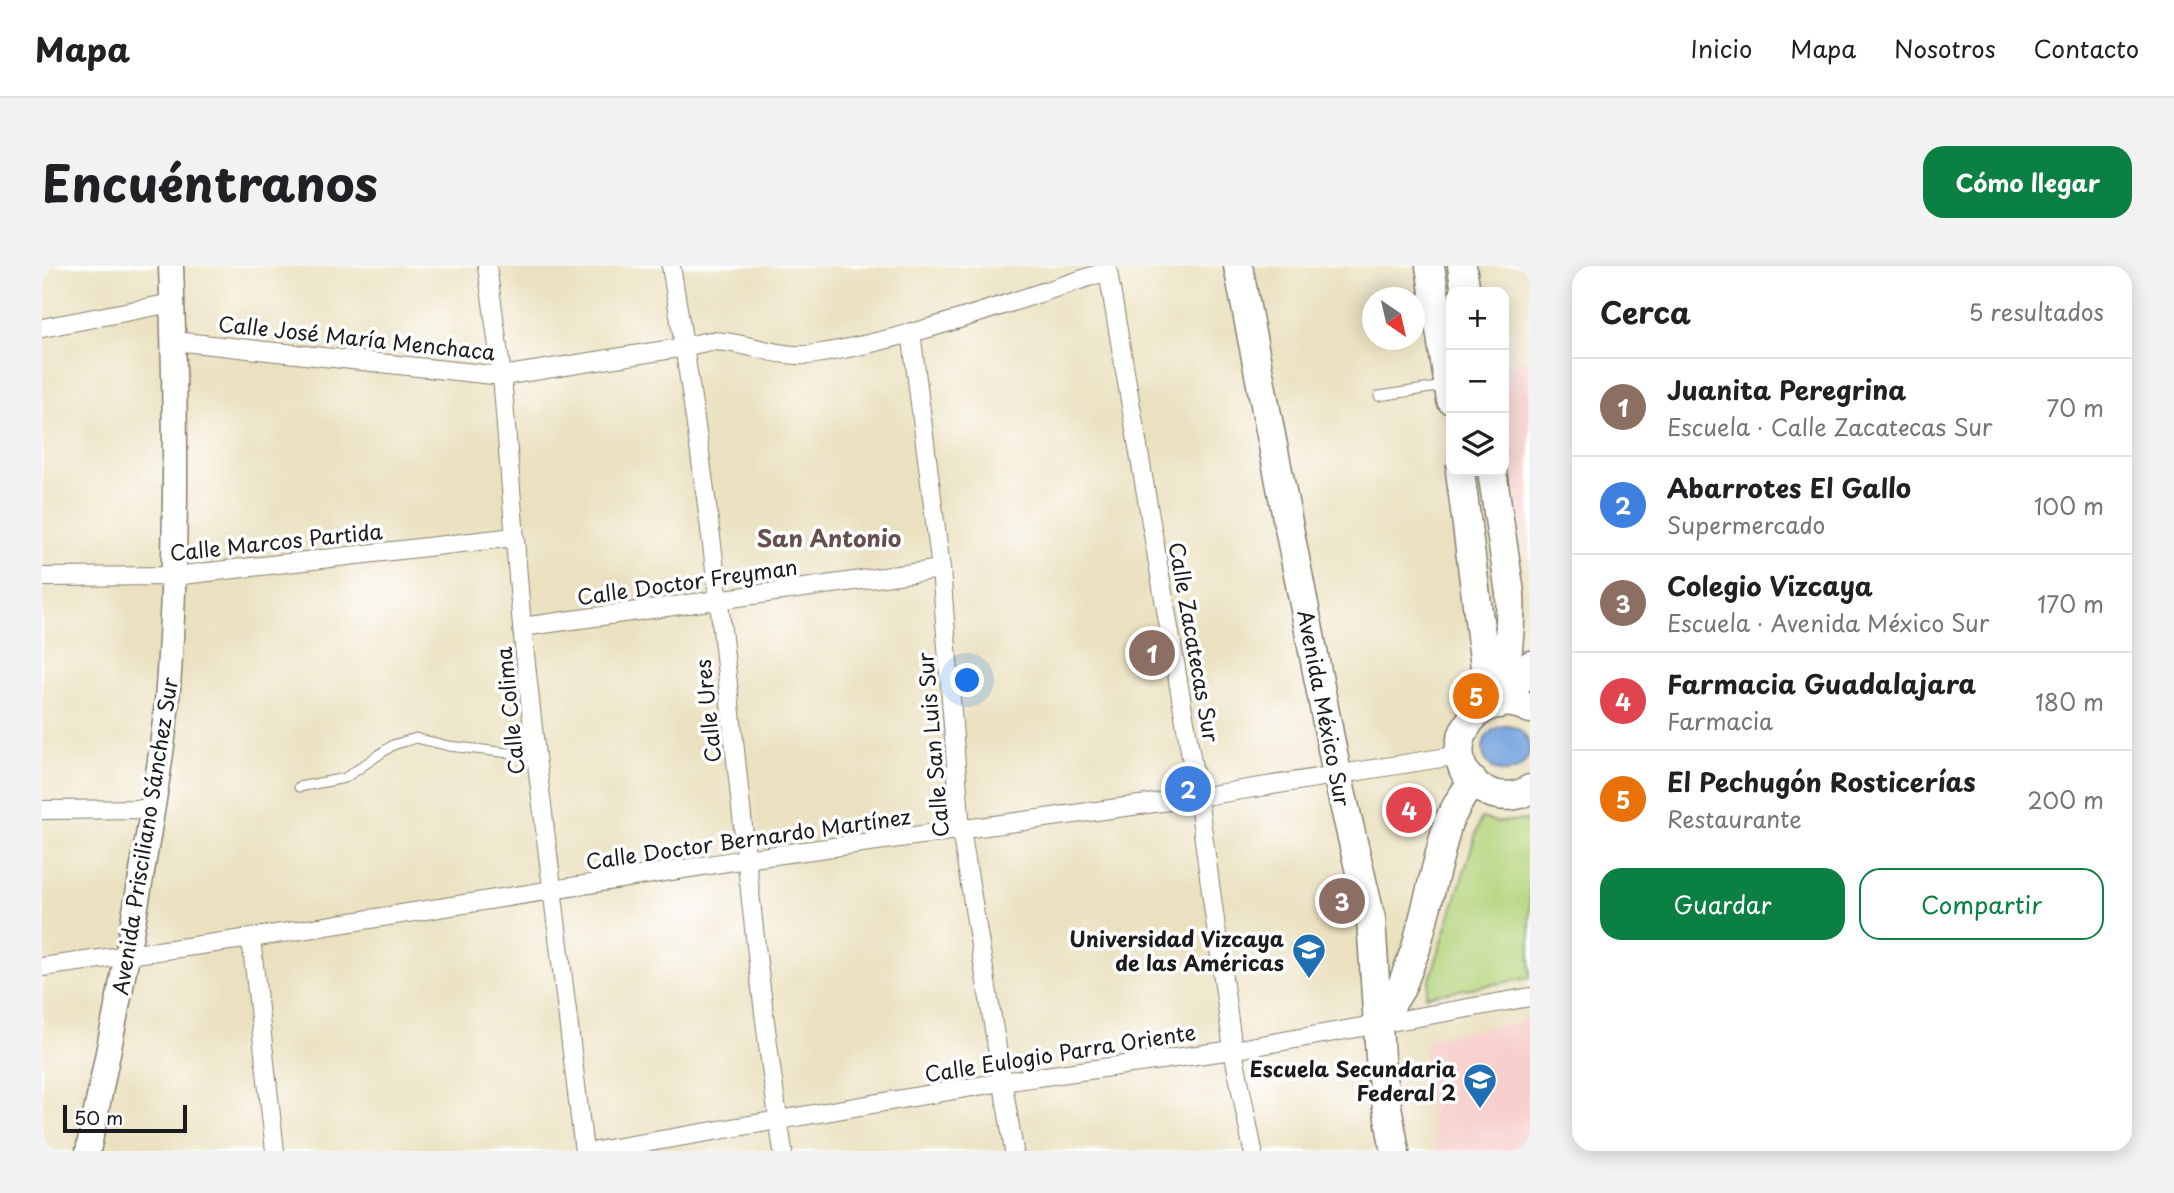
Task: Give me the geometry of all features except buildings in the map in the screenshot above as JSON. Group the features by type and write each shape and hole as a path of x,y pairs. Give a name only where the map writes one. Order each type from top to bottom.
{"main road":[{"name":"Avenida Prisciliano Sánchez Sur","path":"88,1151 128,955 167,704 174,576 174,341 171,266"},
{"name":"Avenida México Sur","path":"1238,266 1337,774 1371,919 1381,1073 1395,1151"},
{"path":"1430,266 1454,287"},
{"path":"1461,476 1508,706"},
{"path":"1493,476 1510,593 1508,706"},
{"path":"1508,706 1530,663"},
{"path":"1508,706 1479,711 1468,721 1462,735 1461,764 1480,788 1495,795 1511,796 1530,789"},
{"path":"1378,1025 1401,988 1416,948 1448,822 1473,781"},
{"path":"1371,919 1381,933 1388,937 1401,938 1417,924 1427,906"}],"street":[{"name":"Calle Colima","path":"487,266 502,376 514,537 536,756 584,1151"},
{"name":"Calle Ures","path":"671,266 685,347 719,601 746,859 783,1151"},
{"name":"Calle José María Menchaca","path":"174,341 502,376 710,341 798,356 911,332 1108,268"},
{"name":"Calle Zacatecas Sur","path":"1108,268 1198,797 1233,1050 1253,1151"},
{"path":"42,328 172,303"},
{"name":"Calle San Luis Sur","path":"911,332 941,569 961,831 1014,1151"},
{"name":"Calle Marcos Partida","path":"42,578 174,576 514,537"},
{"name":"Calle Doctor Freyman","path":"522,626 941,569"},
{"name":"Calle Doctor Bernardo Martínez","path":"42,967 251,938 746,859 1198,797 1460,755"},
{"path":"42,810 152,810"},
{"path":"251,938 275,1151"},
{"name":"Calle Eulogio Parra Oriente","path":"596,1151 1002,1083 1233,1050 1530,998"}],"lane":[{"path":"1379,396 1446,392"},
{"path":"299,787 345,778 393,745 416,738 449,746 536,756"}],"shaded area":[{"path":"1530,360 1530,574 1509,449 1509,365"},
{"name":"Escuela Secundaria Federal 2","path":"1530,1020 1530,1151 1437,1151 1422,1060 1430,1038"}],"green space":[{"path":"1481,818 1497,822 1530,820 1530,978 1425,996"}],"water":[{"path":"1506,726 1522,733 1529,749 1522,765 1506,772 1490,765 1483,749 1490,733"}],"place":[{"name":"Juanita Peregrina","path":"1152,653"},
{"name":"El Pechugón Rosticerías","path":"1476,696"},
{"name":"Abarrotes El Gallo","path":"1188,789"},
{"name":"Farmacia Guadalajara","path":"1409,810"},
{"name":"Colegio Vizcaya","path":"1342,901"},
{"name":"Universidad Vizcaya de las Américas","path":"1309,980"},
{"name":"Escuela Secundaria Federal 2","path":"1480,1110"}],"district":[{"name":"San Antonio","path":"829,537"}]}
